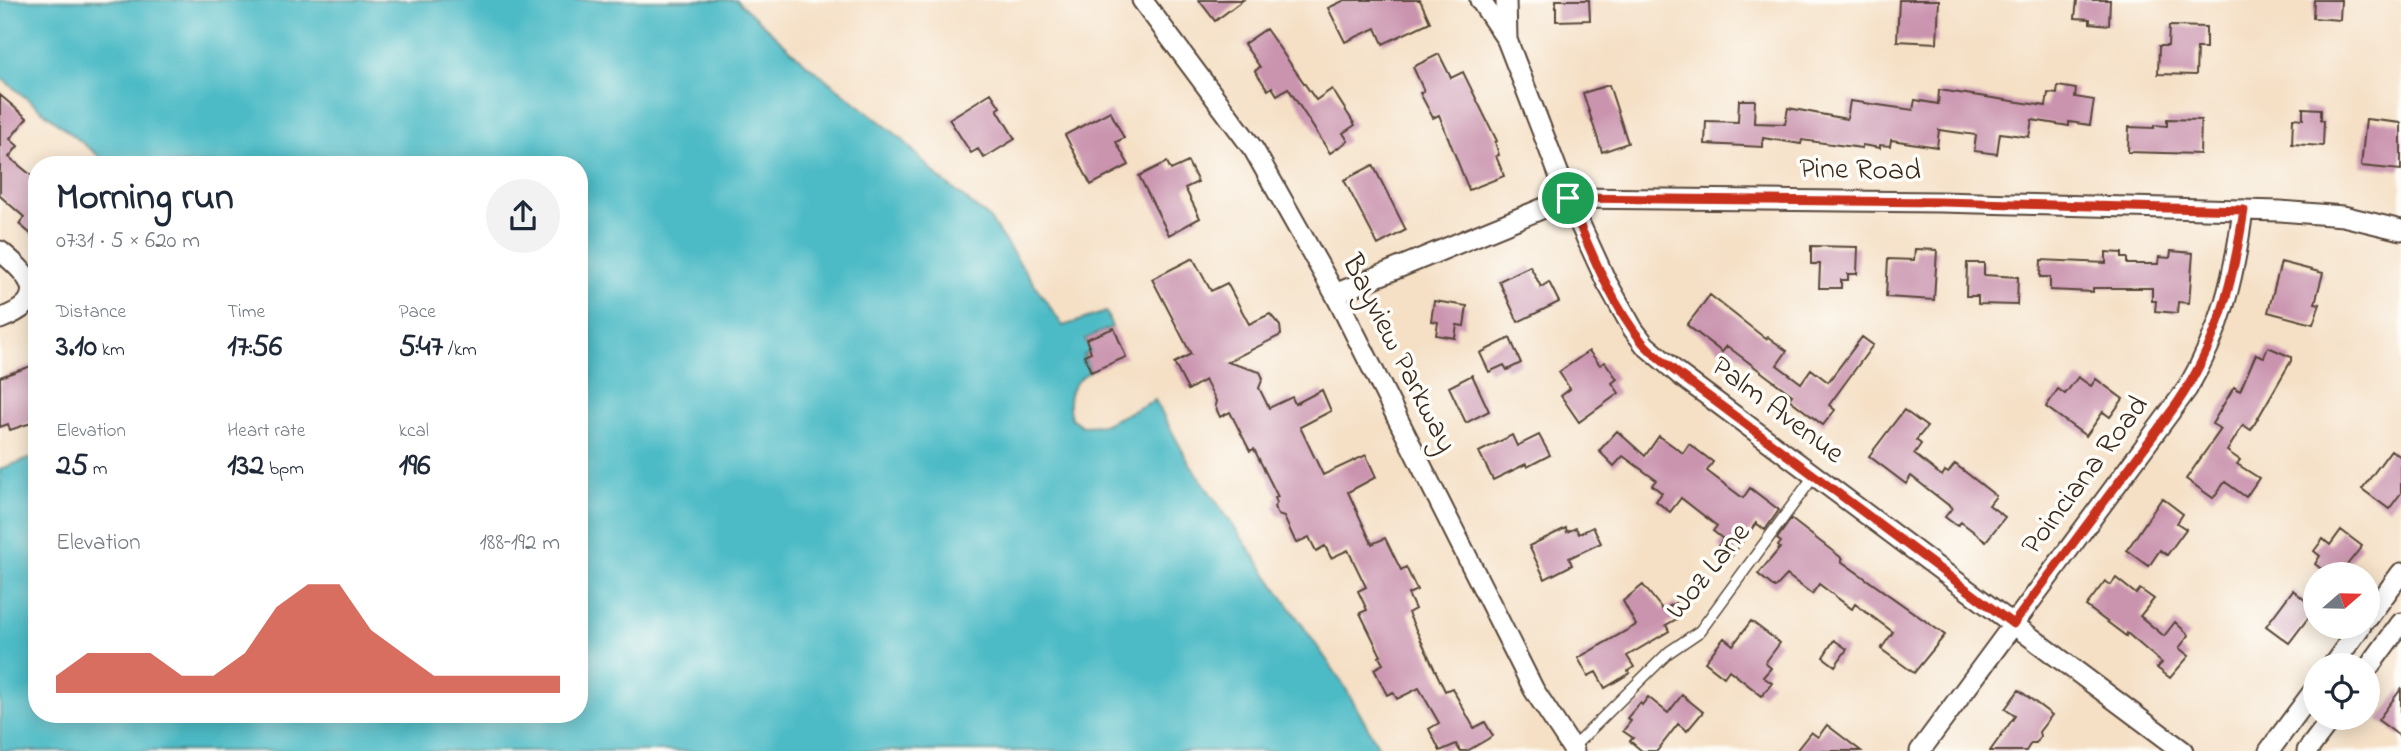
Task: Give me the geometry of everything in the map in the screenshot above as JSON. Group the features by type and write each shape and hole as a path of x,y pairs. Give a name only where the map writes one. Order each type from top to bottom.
{"street":[{"name":"Bayview Parkway","path":"1142,0 1254,150 1335,294 1534,690 1573,750"},
{"name":"Palm Avenue","path":"1480,0 1507,40 1568,198 1606,281 1645,345 1680,375 2183,751"},
{"path":"1506,0 1507,40"},
{"name":"Pine Road","path":"1335,294 1568,198 1941,202 2244,210 2343,216 2401,230"},
{"name":"Poinciana Road","path":"1920,751 2176,405 2200,366 2221,319 2238,253 2244,210"},
{"path":"0,251 28,278"},
{"path":"0,319 21,311 28,301"},
{"path":"2380,602 2401,573"},
{"path":"2379,653 2401,623"},
{"path":"2269,751 2303,705"},
{"path":"2307,751 2323,730"}],"lane":[{"name":"Woz Lane","path":"1573,750 1669,652 1700,631 1814,476"}],"water":[{"path":"0,0 736,0 804,62 902,139 938,177 988,217 1063,326 1106,312 1112,327 1085,339 1091,352 1083,355 1090,371 1078,380 1071,391 1071,418 1082,426 1103,425 1155,400 1188,461 1342,682 1381,751 0,751 0,469 28,459 28,723 588,723 588,156 99,156 0,77"}],"building":[{"path":"1199,0 1243,0 1215,21"},
{"path":"1345,0 1420,0 1430,22 1383,44 1376,28 1345,42 1328,8"},
{"path":"1556,0 1589,0 1590,20 1556,21"},
{"path":"1899,0 1939,0 1937,43 1897,41"},
{"path":"2077,0 2110,0 2109,25 2075,18"},
{"path":"2314,0 2341,0 2340,20 2313,18"},
{"path":"2169,26 2206,27 2206,48 2197,48 2196,75 2158,74 2159,46 2168,46"},
{"path":"1266,29 1316,100 1332,89 1355,125 1343,133 1348,141 1330,153 1288,88 1277,95 1272,87 1268,90 1255,71 1260,67 1244,44"},
{"path":"1439,54 1451,78 1463,72 1497,141 1495,142 1499,155 1496,156 1504,176 1469,190 1439,115 1433,118 1420,93 1424,91 1413,67"},
{"path":"1609,85 1628,143 1602,152 1583,93"},
{"path":"2058,86 2076,89 2075,97 2094,100 2090,125 2069,122 2069,126 2032,120 2029,137 2000,133 1997,154 1974,151 1976,135 1939,130 1937,147 1891,140 1890,146 1880,145 1880,148 1862,145 1862,148 1802,140 1801,144 1763,138 1763,147 1705,144 1706,121 1738,122 1739,100 1755,100 1754,123 1785,124 1788,108 1847,119 1850,101 1913,110 1915,100 1938,104 1939,90 2046,106 2048,93 2057,94"},
{"path":"991,93 1015,139 984,158 978,149 971,153 949,119"},
{"path":"0,95 27,118 10,139 18,146 9,157 28,173 28,232 19,224 24,217 0,196"},
{"path":"2303,108 2321,109 2321,120 2324,121 2323,146 2292,144 2293,118 2303,119"},
{"path":"1110,111 1124,138 1116,142 1129,165 1091,185 1065,135"},
{"path":"2167,119 2201,120 2200,154 2128,152 2129,127 2167,126"},
{"path":"2366,119 2401,123 2401,170 2361,166"},
{"path":"1167,162 1171,170 1188,162 1198,182 1185,188 1200,218 1169,235 1139,176"},
{"path":"1373,165 1406,230 1378,245 1344,180"},
{"path":"1811,246 1858,247 1857,274 1848,274 1848,280 1841,280 1841,288 1819,288 1820,264 1811,264"},
{"path":"1915,249 1937,250 1934,300 1886,297 1888,259 1914,260"},
{"path":"2171,251 2193,253 2189,303 2178,302 2177,313 2155,311 2156,301 2152,301 2152,288 2093,288 2093,292 2050,290 2050,277 2040,277 2041,260 2106,263 2106,252 2122,253 2122,258 2127,258 2127,264 2158,264 2159,257 2170,258"},
{"path":"1193,258 1211,291 1227,283 1249,324 1270,314 1280,326 1281,335 1227,362 1260,372 1263,378 1259,388 1269,408 1292,397 1295,404 1322,390 1331,411 1300,427 1323,475 1366,455 1376,477 1348,492 1372,544 1385,538 1401,570 1406,567 1417,590 1408,594 1415,609 1408,613 1445,691 1452,688 1474,728 1485,722 1493,736 1467,751 1460,751 1456,744 1440,751 1429,729 1439,723 1419,688 1397,699 1393,692 1387,695 1374,669 1383,664 1379,657 1381,656 1360,613 1367,610 1358,591 1366,587 1348,550 1331,558 1325,546 1316,551 1309,537 1296,543 1284,517 1278,515 1274,507 1277,503 1275,498 1278,497 1254,449 1250,451 1230,412 1220,417 1215,406 1216,401 1205,380 1188,390 1174,363 1191,354 1152,279"},
{"path":"2281,262 2323,273 2315,303 2320,304 2313,324 2268,312"},
{"path":"1967,263 1984,263 1984,275 2018,277 2017,305 1978,304 1978,296 1966,296"},
{"path":"1530,266 1541,287 1549,282 1559,302 1518,322 1499,281"},
{"path":"1710,295 1766,339 1768,337 1787,351 1777,365 1801,383 1811,369 1828,382 1862,337 1873,345 1829,405 1835,410 1823,425 1789,399 1792,395 1727,346 1722,352 1687,325"},
{"path":"1434,301 1467,306 1464,326 1457,325 1455,338 1436,335 1438,322 1431,321"},
{"path":"1114,328 1126,357 1091,372 1084,355 1091,352 1086,339"},
{"path":"1510,338 1521,363 1507,370 1504,365 1489,372 1480,353"},
{"path":"2268,347 2291,357 2291,361 2251,430 2243,425 2227,451 2240,460 2237,464 2259,478 2246,497 2225,482 2213,498 2186,479 2221,429 2212,424 2234,387 2240,391 2256,354 2264,357"},
{"path":"1589,351 1600,365 1605,362 1617,379 1612,383 1619,393 1579,422 1561,396 1570,389 1559,372"},
{"path":"28,367 28,424 10,430 8,424 0,427 0,377"},
{"path":"1472,375 1489,411 1466,423 1449,387"},
{"path":"2078,377 2091,386 2096,379 2123,399 2110,417 2103,412 2086,436 2046,407 2058,389 2065,394"},
{"path":"1904,410 1927,427 1916,440 1921,444 1914,454 1942,476 1955,464 1996,496 1989,505 2005,517 1986,541 1961,522 1957,526 1945,517 1952,508 1911,476 1906,484 1869,456"},
{"path":"1617,431 1645,456 1659,436 1683,453 1689,444 1713,462 1707,471 1743,498 1750,488 1779,510 1765,530 1756,523 1731,557 1718,546 1723,539 1713,531 1717,526 1681,498 1670,512 1656,501 1662,493 1652,485 1656,480 1623,456 1614,466 1599,451"},
{"path":"1512,435 1517,446 1539,435 1550,455 1493,480 1479,452"},
{"path":"2391,450 2401,457 2401,493 2389,509 2362,489"},
{"path":"2162,498 2183,514 2177,523 2186,529 2167,555 2160,550 2149,566 2127,550"},
{"path":"1791,519 1843,559 1841,561 1945,635 1914,673 1881,649 1893,632 1855,604 1852,609 1819,584 1812,594 1787,575 1775,588 1758,574 1780,548 1778,546 1781,542 1777,539"},
{"path":"1593,527 1601,543 1569,558 1572,565 1545,579 1529,546 1566,528 1567,532 1576,528 1579,534"},
{"path":"2341,530 2362,546 2349,562 2316,562 2320,556 2314,551 2323,539 2330,545"},
{"path":"2116,578 2136,594 2140,589 2154,599 2140,616 2164,636 2175,622 2189,635 2179,648 2189,656 2170,678 2157,668 2162,663 2127,633 2126,636 2086,606 2105,581 2111,585"},
{"path":"1643,585 1663,610 1675,603 1682,616 1666,625 1669,631 1627,656 1634,667 1628,671 1630,673 1605,688 1596,672 1588,676 1578,658 1636,625 1623,601"},
{"path":"2293,590 2303,599 2303,625 2289,643 2266,626"},
{"path":"1751,621 1780,643 1765,663 1771,668 1763,677 1772,683 1762,696 1729,670 1724,677 1705,662 1724,638 1733,645"},
{"path":"1834,640 1847,649 1835,666 1823,657"},
{"path":"2401,689 2401,737 2380,721 2380,717"},
{"path":"2019,690 2052,715 2039,732 2036,743 2031,743 2026,751 1990,751 2015,716 2005,709"},
{"path":"1682,695 1703,712 1687,731 1678,724 1657,751 1642,751 1630,741 1633,738 1623,731 1631,721 1627,718 1640,703 1642,705 1648,697 1668,713"},
{"path":"1827,725 1861,751 1796,751 1811,732 1818,737"}],"route":[{"path":"1568,198 1941,202 2244,210 2230,288 2221,319 2200,366 2176,405 2013,624 1658,358 1633,329 1592,254 1568,198"}]}
